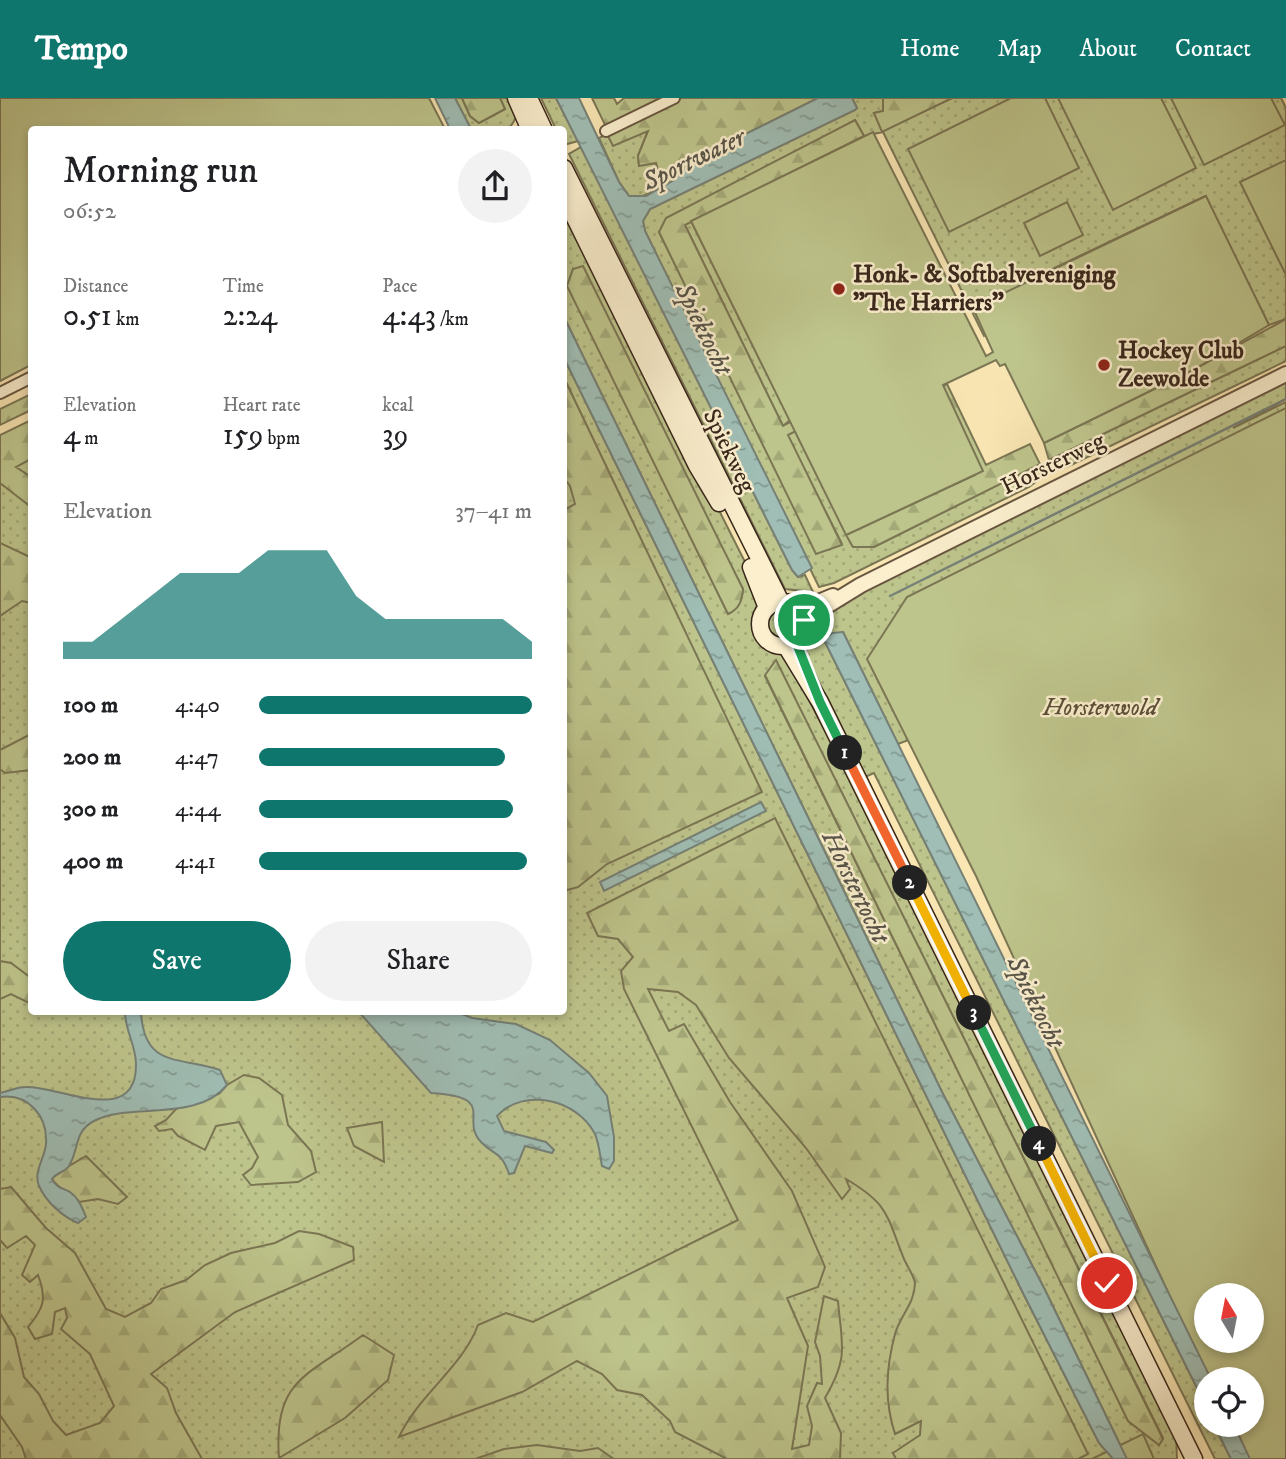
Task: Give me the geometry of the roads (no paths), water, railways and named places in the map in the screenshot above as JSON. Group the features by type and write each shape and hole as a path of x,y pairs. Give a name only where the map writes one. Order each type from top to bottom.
{"main road":[{"path":"516,98 532,126"},
{"path":"529,98 532,126"},
{"name":"Spiekweg","path":"567,174 774,605"},
{"name":"Spiekweg","path":"567,202 697,466 774,605"},
{"path":"774,605 802,615 802,636 791,644 776,646 762,634 762,616 774,605"},
{"path":"791,644 1194,1459"}],"street":[{"path":"606,131 674,98"},
{"name":"Horsterweg","path":"802,615 1286,374"},
{"path":"0,393 28,379"}],"water":[{"path":"435,98 455,98 469,126 449,126"},
{"name":"Sportwater","path":"556,98 579,98 619,182 629,196 646,196 674,180 691,161 818,98 852,98 857,108 855,110 650,209 643,221 645,231 812,568 798,577 792,570"},
{"path":"567,323 943,1094 1045,1290 1127,1459 1113,1459 1099,1443 567,364"},
{"path":"843,632 1194,1344 1194,1353 1198,1353 1205,1367 1194,1367 1194,1382 824,640 832,633"},
{"path":"761,802 766,811 604,891 600,882"},
{"path":"125,1015 142,1015 149,1043 157,1052 178,1061 220,1070 227,1085 214,1097 198,1104 109,1116 88,1125 80,1135 69,1166 52,1179 58,1186 73,1194 80,1203 86,1217 78,1223 55,1208 39,1186 37,1175 46,1144 44,1124 40,1116 27,1103 10,1097 0,1097 0,1093 26,1087 94,1099 111,1099 124,1094 133,1083 136,1064"},
{"path":"362,1015 464,1015 516,1024 550,1040 589,1073 607,1096 614,1137 614,1161 609,1169 602,1166 595,1134 576,1112 563,1105 535,1100 508,1107 497,1116 504,1131 546,1142 554,1150 552,1153 525,1146 514,1173 509,1174 500,1157 486,1147 475,1133 471,1104 452,1095 431,1093"},
{"path":"1220,1437 1240,1437 1250,1459 1231,1459"}],"waterway":[{"path":"890,596 1286,399"}],"place":[{"name":"Honk- & Softbalvereniging \"The Harriers\"","path":"839,289"},
{"name":"Hockey Club Zeewolde","path":"1104,365"}],"water label":[{"name":"Spiektocht","path":"703,329"},
{"name":"Horstertocht","path":"855,887"},
{"name":"Spiektocht","path":"1035,1002"}],"park label":[{"name":"Horsterwold","path":"1100,708"}]}
